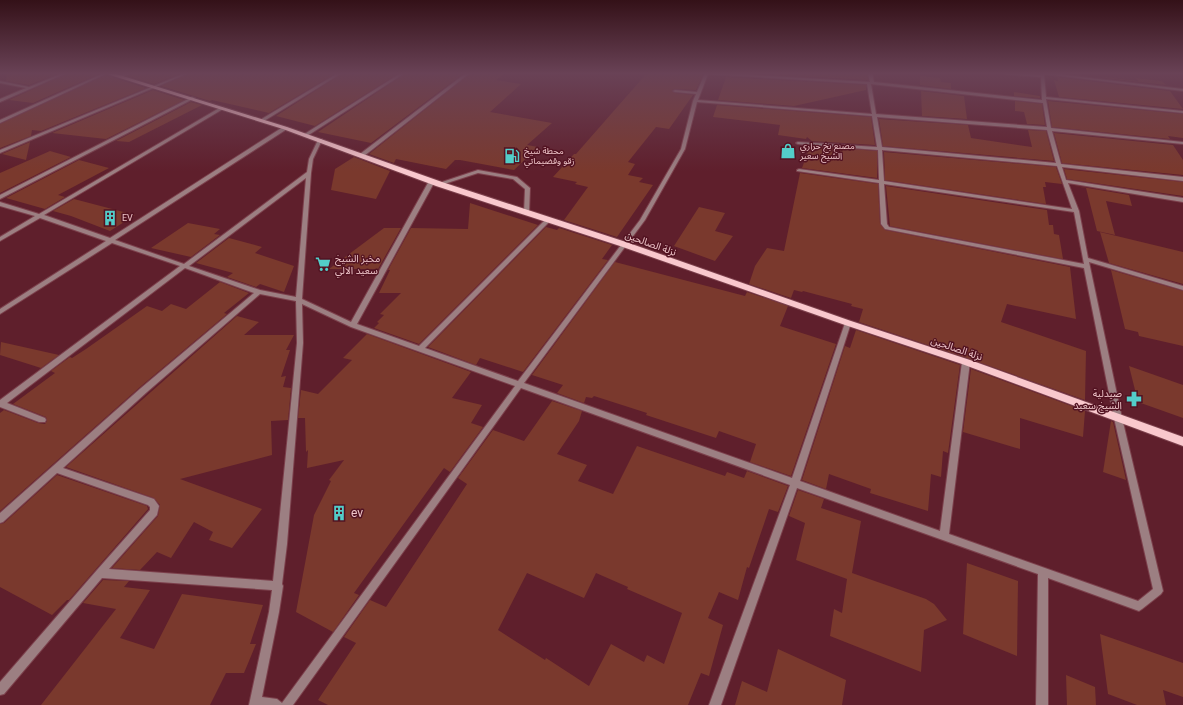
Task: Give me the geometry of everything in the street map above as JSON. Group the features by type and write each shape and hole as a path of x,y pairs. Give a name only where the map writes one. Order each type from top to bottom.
{"main road":[{"name":"نزلة الصالحين","path":"216,106 262,120 435,182 623,244 848,323 966,362 1183,442"}],"street":[{"path":"0,122 35,106"},
{"path":"0,152 111,106"},
{"path":"0,197 178,106"},
{"path":"262,120 285,106"},
{"path":"305,135 351,106"},
{"path":"362,155 425,106"},
{"path":"286,705 650,208 683,149 694,106"},
{"path":"763,106 1050,129 1183,143"},
{"path":"874,106 883,182 884,224 887,228 1086,263 1183,288"},
{"path":"0,204 38,215 259,292 299,300 353,325 420,350 795,482 1139,606 1158,591 1118,418 1076,211 1064,181 1045,106"},
{"path":"1112,106 1183,112"},
{"path":"0,238 222,108"},
{"path":"0,312 285,128"},
{"path":"277,705 256,703 278,586 300,343 299,300 309,173 311,159 320,140"},
{"path":"798,143 880,148 1060,164 1183,179"},
{"path":"353,325 435,182 478,170 515,178 528,189 527,213"},
{"path":"799,170 1076,211"},
{"path":"0,403 309,173"},
{"path":"1064,181 1183,200"},
{"path":"420,350 548,220"},
{"path":"0,519 144,390 259,292"},
{"path":"715,705 795,482 848,323"},
{"path":"944,536 966,362"},
{"path":"0,403 42,420"},
{"path":"0,690 154,512 155,506 151,502 57,469"},
{"path":"1042,572 1042,705"},
{"path":"100,573 278,586"}],"building":[{"path":"39,106 102,106 41,131 32,130 31,136 0,148 0,124"},
{"path":"116,106 172,106 106,139 52,133"},
{"path":"184,106 200,106 129,142 116,141"},
{"path":"238,106 281,106 269,113"},
{"path":"292,106 347,106 315,126 276,116"},
{"path":"357,106 420,106 371,143 318,132"},
{"path":"430,106 497,106 490,112 552,123 527,145 538,147 514,170 460,160 455,160 446,169 396,159 394,163 369,154"},
{"path":"618,106 685,106 669,129 656,127 628,162 635,164 628,175 643,178 639,182 653,185 617,237 564,220 588,187 575,184 577,182 553,177 574,154 576,154"},
{"path":"717,106 729,106 871,117 875,145 812,141 807,137 806,139 778,135 780,125 713,117"},
{"path":"922,106 965,106 967,119 922,116"},
{"path":"1015,106 1042,106 1045,125 1027,124 1024,112 1015,111"},
{"path":"1049,106 1099,106 1183,114 1183,138 1168,136 1170,139 1052,127"},
{"path":"1151,106 1181,106 1183,109"},
{"path":"879,119 968,125 971,138 1032,147 1028,130 1046,131 1054,161 883,146"},
{"path":"1054,133 1173,145 1183,160 1183,175 1062,163"},
{"path":"30,142 26,160 2,154"},
{"path":"810,146 877,151 877,178 802,168"},
{"path":"50,151 71,157 0,193 0,173"},
{"path":"884,152 1056,167 1062,184 1045,182 1046,187 1043,187 1046,204 885,180"},
{"path":"354,157 390,171 376,199 331,190 335,169"},
{"path":"79,160 109,168 58,195 65,197 45,209 6,198"},
{"path":"1064,169 1183,182 1183,196 1067,179"},
{"path":"800,173 878,184 880,224 885,230 1070,267 1076,319 1007,304 1001,322 1086,351 1085,400 970,359 859,322 863,309 851,306 852,304 794,290 791,298 749,284 755,266 767,248 784,251"},
{"path":"1070,185 1129,195 1132,206 1106,201 1115,235 1097,231 1086,188"},
{"path":"886,186 1047,210 1049,225 1053,225 1054,234 1059,235 1063,259 890,226"},
{"path":"74,199 135,215 110,231 71,216 53,211"},
{"path":"470,203 538,225 419,344 374,328 379,323 377,322 384,315 380,314 401,293 379,293 390,270 388,270 411,228 468,229"},
{"path":"699,207 725,213 715,231 733,236 715,261 674,246"},
{"path":"188,223 220,229 214,234 220,235 191,257 151,248"},
{"path":"546,227 557,230 559,228 612,245 602,259 608,260 523,372 480,358 476,365 428,347"},
{"path":"384,228 401,228 378,269 329,269"},
{"path":"1100,232 1183,252 1183,284 1109,263"},
{"path":"229,238 262,247 255,253 294,266 284,292 260,284 256,287 227,277 233,273 196,263"},
{"path":"615,262 745,296 747,292 788,306 780,326 836,344 791,476 750,462 756,444 719,431 716,438 594,396 592,398 586,397 584,403 557,393 563,385 532,375"},
{"path":"1111,270 1183,291 1183,346 1139,336 1138,332 1125,329"},
{"path":"220,282 249,293 224,313 227,314 140,387 0,511 0,413 4,410 38,423 45,424 47,421 46,417 13,404 55,373 51,371 70,357 72,358 86,349 147,306 162,311 171,304 186,309"},
{"path":"237,316 259,322 244,335 294,335 286,350 290,350 281,377 286,376 283,387 291,388 288,420 271,421 272,455 180,479 262,509 232,548 209,540 213,532 194,522 171,558 157,552 140,570 112,568 158,516 160,505 154,498 66,467"},
{"path":"856,330 960,365 948,453 943,451 941,477 931,474 928,511 870,493 871,489 829,474 826,489 802,480 845,346 850,348"},
{"path":"367,334 471,372 452,398 482,405 471,423 483,427 450,472 444,468 354,593 359,595 333,632 296,612 314,515 331,481 329,480 344,460 307,468 308,450 306,452 305,418 298,418 301,390 318,394 352,360 343,358"},
{"path":"1,342 59,355 41,368 0,355"},
{"path":"1129,366 1183,385 1183,418 1138,402"},
{"path":"971,369 1085,411 1083,437 1020,418 1020,449 963,432"},
{"path":"552,401 582,411 579,421 557,454 587,465 578,481 613,494 637,446 725,476 727,472 744,478 747,471 788,486 778,512 769,509 749,568 747,567 738,600 719,592 708,618 723,625 709,676 701,673 688,705 328,705 318,700 356,643 344,637 370,600 386,607 467,484 458,478 493,430 524,441","holes":["527,573 584,598 596,573 628,587 627,589 682,613 664,664 647,655 644,662 611,644 589,686 546,658 545,660 498,630"]},
{"path":"1111,421 1113,422 1126,480 1103,472"},
{"path":"57,475 147,506 148,509 69,600 67,600 52,615 0,587 0,524 4,523"},
{"path":"798,490 824,499 821,508 861,521 852,573 926,599 934,604 947,620 924,630 921,672 830,636 834,609 842,613 847,579 796,560 805,523 789,516"},
{"path":"967,563 1018,581 1017,656 963,634"},
{"path":"103,580 129,581 124,587 150,590 120,638 154,649 182,594 263,605 250,644 256,644 244,673 226,673 210,705 41,705 116,609 83,603"},
{"path":"1100,634 1183,663 1183,697 1163,690 1166,705 1137,705 1108,694"},
{"path":"778,649 846,680 842,705 735,705 742,681 767,692"},
{"path":"1066,675 1095,687 1096,705 1067,705"}],"place":[{"name":"مصنع بخ حراري الشيخ سعير","path":"788,151"},
{"name":"محطة شيخ زقو وقضيماتي","path":"512,156"},
{"name":"EV","path":"110,218"},
{"name":"مخبز الشيخ سعيد الالي","path":"323,264"},
{"name":"صيدلية الشيخ سعيد","path":"1134,399"},
{"name":"ev","path":"339,513"}]}
